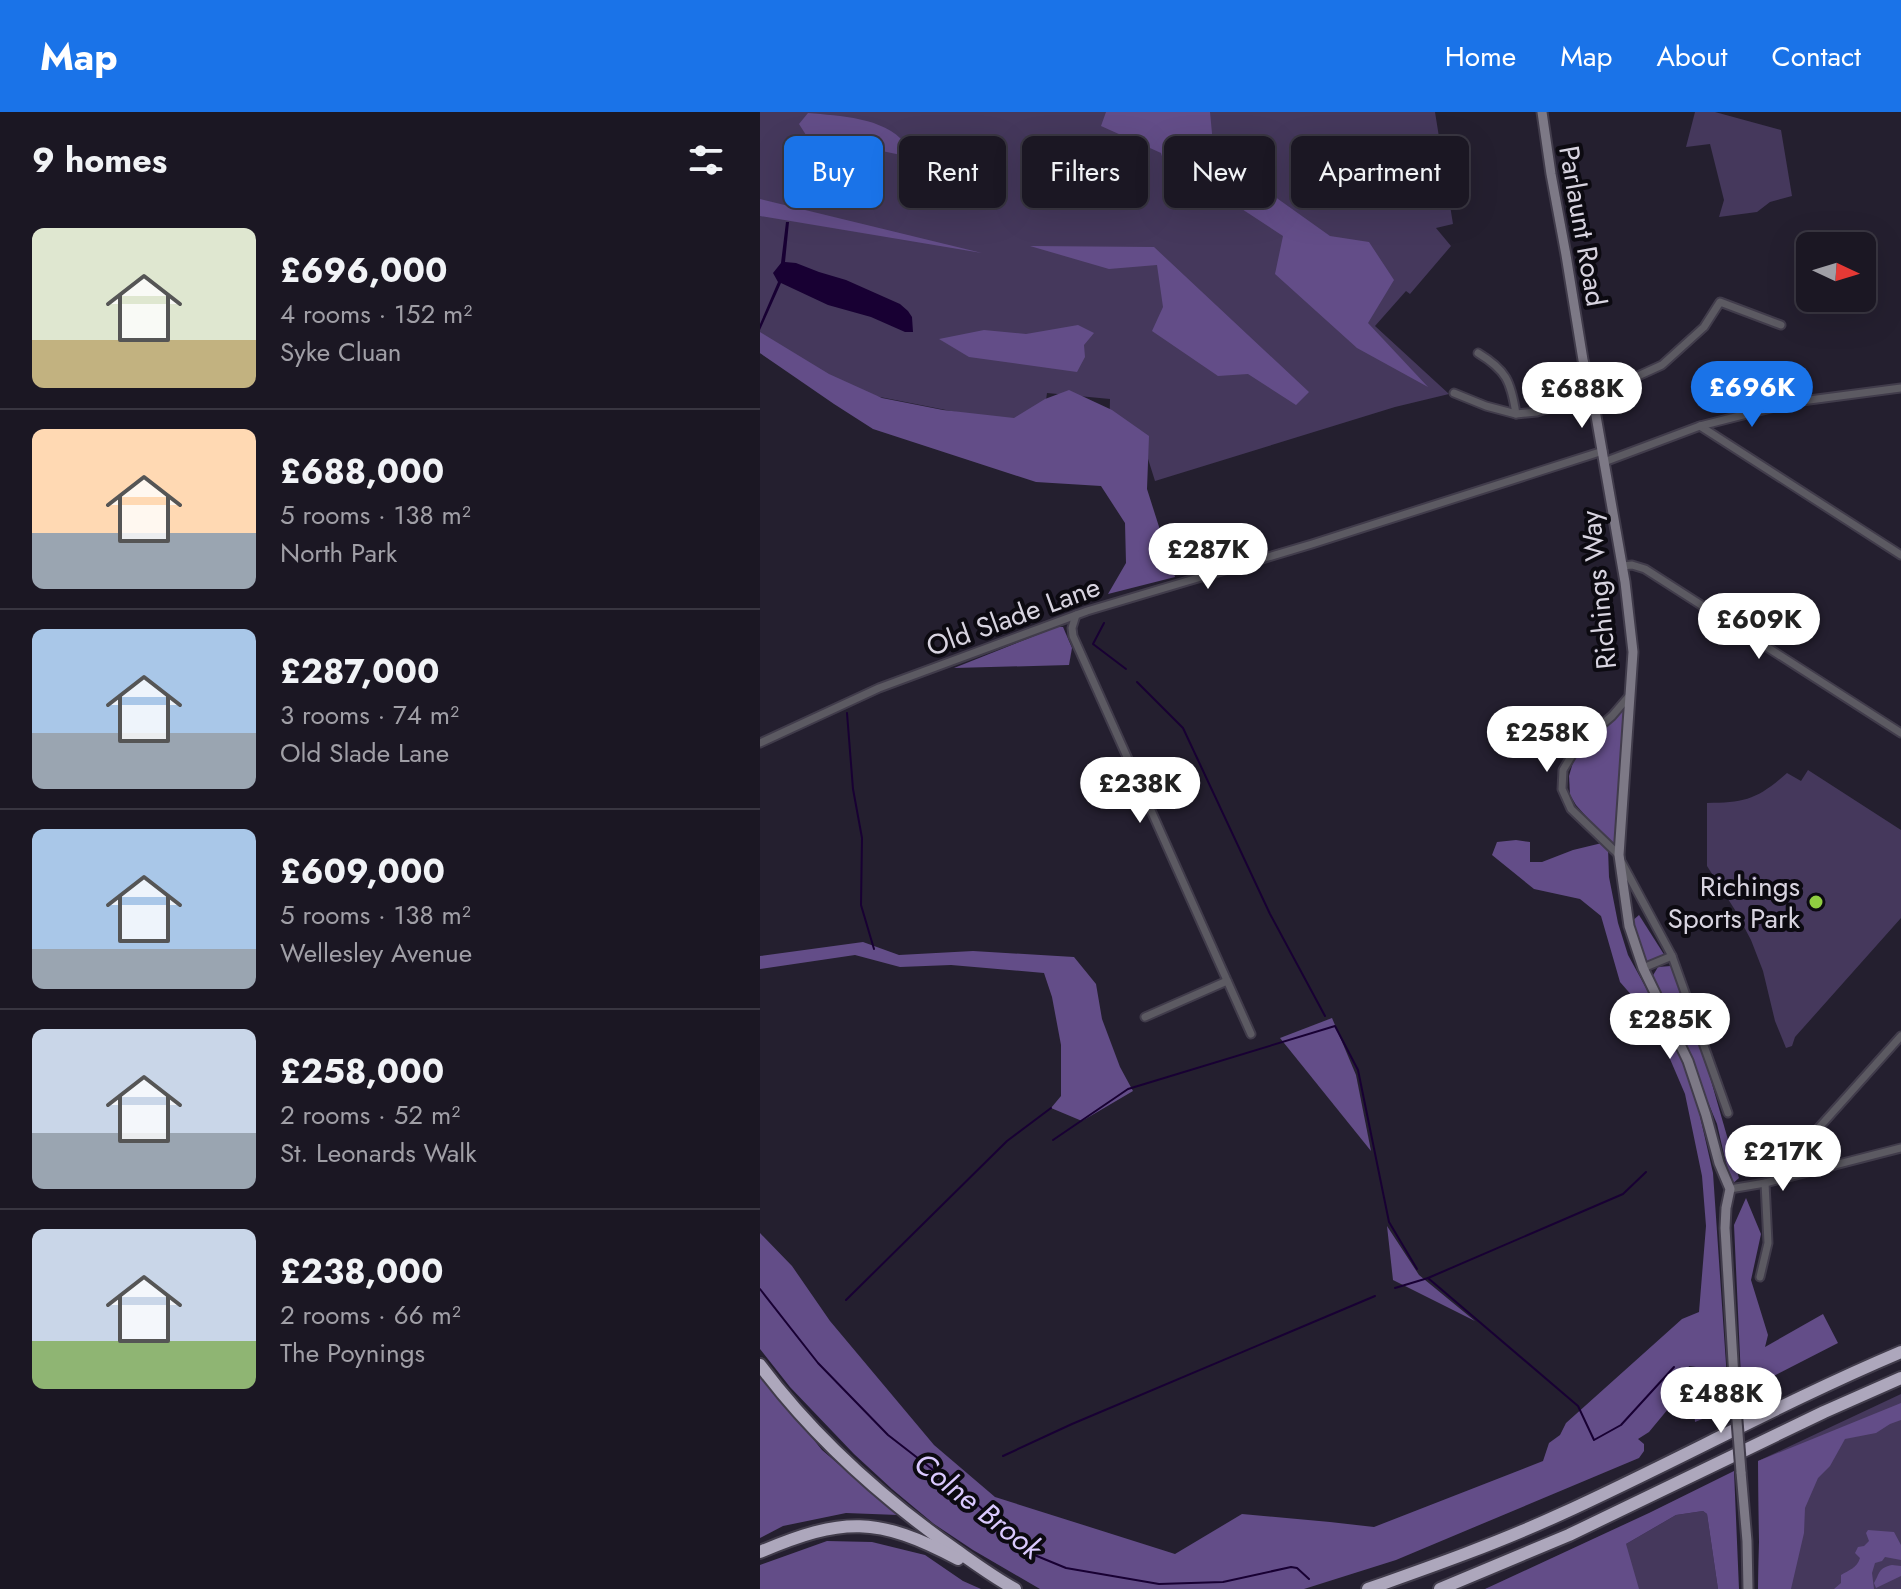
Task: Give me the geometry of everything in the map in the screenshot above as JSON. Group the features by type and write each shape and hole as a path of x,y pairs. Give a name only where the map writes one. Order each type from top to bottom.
{"highway":[{"path":"1368,1589 1540,1524 1901,1352"},
{"path":"760,1365 813,1427 866,1479 912,1519 978,1567 1015,1589"},
{"path":"1440,1589 1569,1535 1901,1378"},
{"path":"760,1552 816,1531 865,1526 913,1536 978,1567"}],"street":[{"name":"Parlaunt Road","path":"1542,112 1583,360 1604,456"},
{"path":"1454,393 1516,414 1537,412 1616,386 1662,365 1704,327 1720,302 1781,325"},
{"path":"1478,353 1497,364 1507,379 1516,414"},
{"name":"Old Slade Lane","path":"760,743 879,688 1076,615 1700,426 1794,402 1901,388"},
{"path":"1700,426 1901,555"},
{"name":"Richings Way","path":"1604,456 1633,652 1620,856 1629,926 1643,968 1688,1061 1730,1189"},
{"path":"1622,566 1645,569 1901,733"},
{"path":"1076,615 1073,636 1251,1034"},
{"path":"1630,695 1612,716 1578,745 1563,770 1562,789 1571,809 1620,856 1672,956 1728,1113"},
{"path":"1643,968 1672,956"},
{"path":"1145,1017 1227,981"},
{"path":"1783,1177 1789,1161 1901,1036"},
{"path":"1748,1589 1725,1228 1730,1189 1901,1148"},
{"path":"1760,1277 1768,1243 1765,1183"}],"shaded area":[{"path":"760,112 1435,112 1439,136 1291,136 1291,208 1450,208 1453,224 1436,228 1451,246 1410,294 1406,291 1375,326 1449,394 1395,407 1155,481 1143,443 1109,437 1110,399 1047,393 1042,429 804,382 760,353"},
{"path":"1106,112 1210,112 1212,136 1164,136 1164,163 1161,153 1148,147 1148,136 1123,136 1101,126"},
{"path":"1695,112 1715,112 1781,130 1792,196 1770,202 1757,212 1719,217 1724,200 1710,144 1686,147"},
{"path":"808,113 860,119 896,134 899,137 899,155 883,151 883,136 808,136 799,124"},
{"path":"1275,197 1330,236 1369,242 1394,280 1368,323 1428,387 1357,348 1275,274 1283,236 1240,208 1275,208"},
{"path":"760,199 784,205 784,208 797,208 982,253 760,216"},
{"path":"786,222 789,222 785,262 846,280 900,304 912,317 913,332 905,332 871,317 828,305 781,283 760,330 778,282 773,273 781,263"},
{"path":"1030,246 1154,247 1309,392 1296,405 1248,374 1218,376 1152,331 1163,307 1157,265 1109,269"},
{"path":"1078,325 1094,333 1084,345 1085,357 1077,372 969,357 939,339 984,330 1026,334"},
{"path":"760,332 829,374 882,398 943,410 1014,418 1045,399 1069,390 1112,410 1149,436 1147,489 1175,577 1108,594 1126,563 1125,523 1101,486 1036,482 873,429 760,353"},
{"path":"1063,627 1072,648 1069,665 954,668"},
{"path":"1622,711 1614,848 1576,805 1570,795 1569,776 1574,759"},
{"name":"Richings Sports Park","path":"1808,770 1901,830 1901,918 1795,1037 1792,1046 1786,1048 1751,940 1707,866 1707,803 1750,798 1768,789 1787,773 1801,781"},
{"path":"1497,842 1530,842 1530,862 1542,862 1602,843 1608,848 1609,877 1628,955 1685,1064 1713,1173 1729,1408 1695,1422 1696,1367 1689,1366 1681,1395 1649,1432 1638,1439 1644,1444 1639,1458 1396,1560 1304,1589 1040,1589 934,1524 892,1489 790,1387 760,1349 760,1233 792,1266 830,1321 934,1445 995,1497 1175,1554 1242,1514 1374,1527 1543,1461 1549,1443 1560,1435 1566,1423 1682,1319 1699,1312 1706,1226 1702,1176 1685,1094 1641,1006 1620,982 1601,916 1580,899 1534,889 1492,855"},
{"path":"1639,915 1665,956 1646,964 1631,922"},
{"path":"863,942 899,955 973,951 1074,957 1096,984 1102,1019 1120,1067 1133,1091 1082,1121 1051,1108 1061,1096 1061,1045 1044,973 951,965 900,967 855,955 760,969 760,956"},
{"path":"1671,966 1710,1077 1739,1178 1731,1185 1717,1124 1652,977 1658,967"},
{"path":"1332,1018 1356,1075 1371,1151 1280,1038"},
{"path":"1746,1198 1761,1234 1751,1280 1768,1335 1765,1347 1823,1314 1838,1343 1748,1389 1741,1378 1734,1225"},
{"path":"1387,1226 1419,1275 1475,1321 1393,1280"},
{"path":"760,1373 822,1450 898,1515 846,1513 783,1526 760,1538"},
{"path":"1901,1394 1901,1589 1758,1589 1758,1461"},
{"path":"1901,1403 1901,1420 1876,1433 1845,1439 1830,1466 1818,1478 1805,1508 1804,1533 1791,1589 1758,1589 1758,1461"},
{"path":"1734,1471 1739,1589 1718,1589 1707,1514 1703,1511 1676,1515 1626,1544 1639,1589 1485,1589 1649,1513"},
{"path":"1703,1511 1707,1514 1718,1589 1486,1589 1509,1579 1626,1544 1676,1515"},
{"path":"1868,1530 1894,1532 1901,1545 1901,1560 1885,1557 1875,1563 1872,1573 1874,1589 1834,1589 1841,1583 1841,1575 1859,1561 1855,1553 1858,1547 1869,1541"},
{"path":"827,1541 872,1542 925,1555 963,1581 981,1589 760,1589 760,1565"},
{"path":"1892,1565 1901,1566 1901,1576 1876,1588 1874,1583 1880,1571"}],"waterway":[{"path":"1104,623 1093,644 1126,669"},
{"path":"1137,682 1183,728 1270,914 1325,1016"},
{"path":"847,713 853,789 862,838 861,905 874,949"},
{"path":"1053,1140 1128,1089 1335,1026 1358,1070 1389,1222 1417,1269"},
{"path":"846,1300 1007,1141 1051,1108"},
{"path":"1395,1288 1428,1278 1623,1194 1646,1172"},
{"path":"1428,1278 1578,1406 1594,1440 1621,1425 1674,1367"},
{"name":"Colne Brook","path":"760,1289 818,1363 888,1435 977,1504 1032,1554 1066,1568 1159,1584 1223,1582 1291,1567 1297,1568 1309,1579"},
{"path":"1003,1456 1375,1296"}],"place":[{"name":"Richings Sports Park","path":"1816,902"}]}
